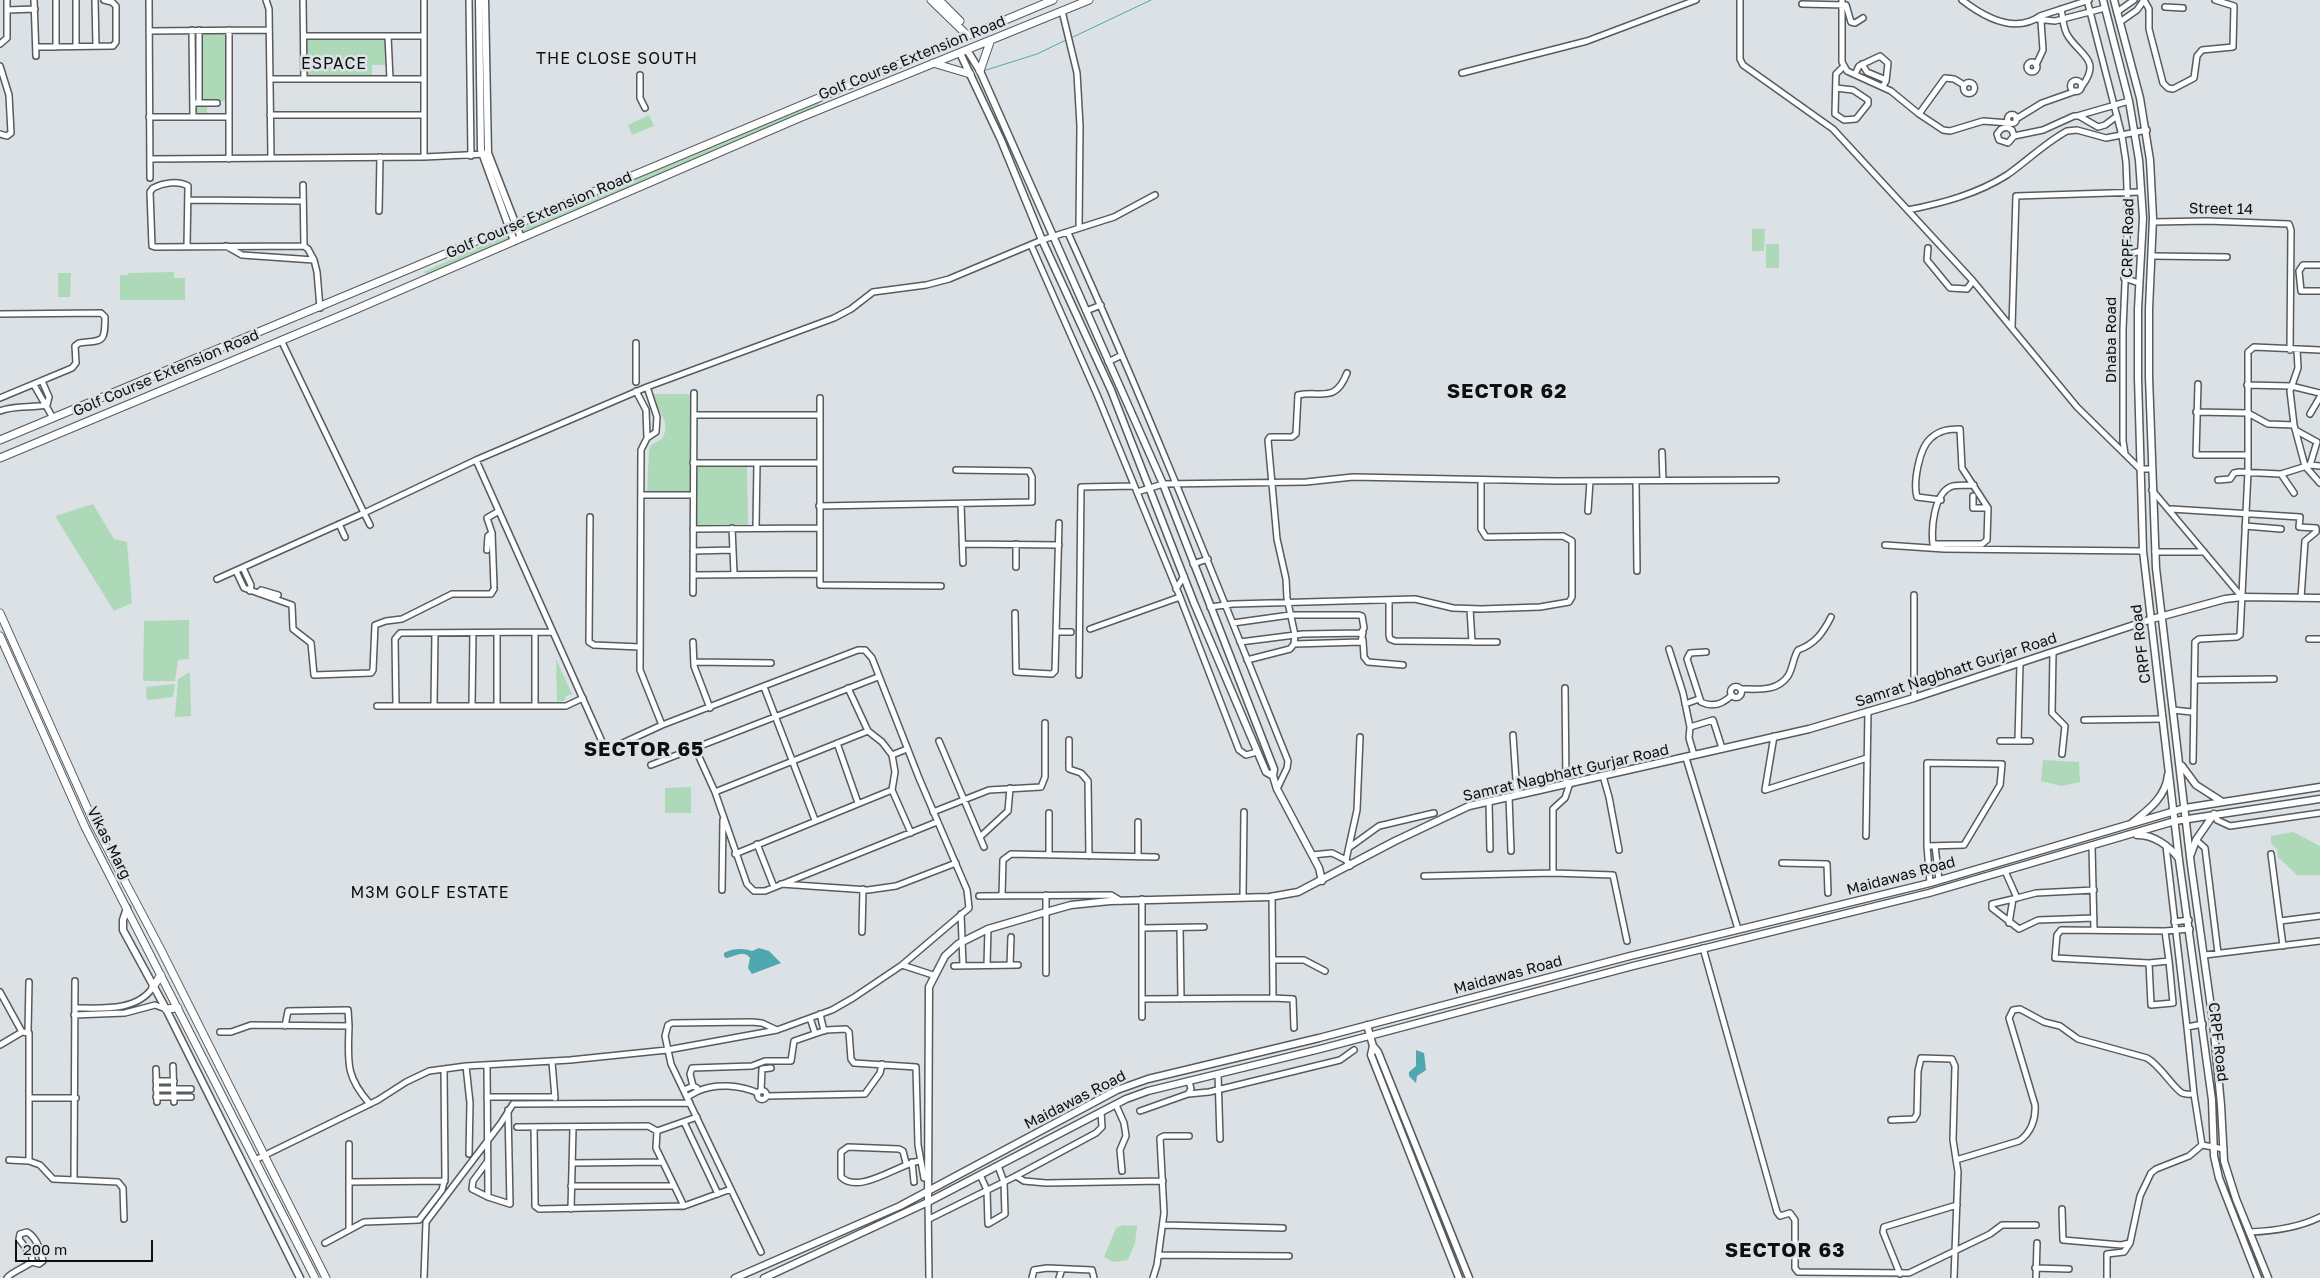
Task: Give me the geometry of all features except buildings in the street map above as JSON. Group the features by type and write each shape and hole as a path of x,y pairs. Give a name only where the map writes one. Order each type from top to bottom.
{"main road":[{"path":"932,0 969,34"},
{"path":"940,0 969,34"},
{"name":"Golf Course Extension Road","path":"0,440 320,308 511,226 1053,0"},
{"name":"Golf Course Extension Road","path":"0,458 829,106 963,51 990,42 1089,0"},
{"path":"980,71 990,42"},
{"path":"911,59 915,72"},
{"path":"933,64 970,74"},
{"path":"823,95 829,106"},
{"path":"0,613 94,823 326,1278"},
{"name":"Vikas Marg","path":"0,636 85,827 315,1278"},
{"path":"153,987 161,975"},
{"path":"166,1010 178,1008"}],"street":[{"path":"0,44 7,38 7,0"},
{"path":"34,0 36,56"},
{"path":"56,0 56,47"},
{"path":"76,0 76,46"},
{"path":"95,0 96,46"},
{"path":"36,47 113,46 116,42 116,6 112,2 104,0"},
{"path":"149,0 148,117 150,178"},
{"path":"303,0 304,79"},
{"path":"424,0 424,157"},
{"path":"470,0 472,156"},
{"path":"479,0 486,157 511,226 518,239"},
{"path":"485,0 486,157"},
{"path":"1462,73 1587,40 1696,0"},
{"path":"1740,0 1740,59 1743,65 1833,129 1973,281 2076,407 2140,469 2151,469"},
{"path":"1962,0 1982,14 2001,22 2017,23 2039,20 2063,20 2105,8"},
{"path":"2036,64 2043,50 2040,16 2088,0"},
{"name":"Dhaba Road","path":"2088,0 2122,136 2128,193 2124,278 2123,441 2126,455"},
{"name":"CRPF Road","path":"2103,0 2129,98 2136,133 2141,192 2139,284 2140,469 2144,551 2179,860 2203,1024 2212,1100 2214,1146 2218,1178 2258,1278"},
{"path":"2114,0 2146,130 2153,222 2149,309 2151,469 2155,552 2190,856 2205,956 2222,1105 2224,1149 2228,1177 2268,1278"},
{"path":"2120,22 2135,11 2144,0 2149,9 2149,29 2163,82 2173,89 2194,78 2197,56 2202,50 2233,47 2234,6 2216,0"},
{"path":"2173,0 2173,7"},
{"path":"269,1 271,158"},
{"path":"1836,88 1853,90 1868,100 1868,104 1856,119 1844,120 1835,114 1836,74 1843,67 1842,2"},
{"path":"1802,4 1842,2 1847,7 1851,22 1855,23 1863,18"},
{"path":"2117,12 2132,2 2135,11"},
{"path":"2165,6 2183,8"},
{"path":"7,10 35,9"},
{"path":"1843,67 1883,86 1936,127 1947,131 1983,121 2013,124 2016,119 2042,103 2076,91 2082,86 2089,75 2088,60 2067,36 2061,9"},
{"path":"1062,11 1077,73 1080,126 1079,228"},
{"path":"192,30 193,117"},
{"path":"199,30 199,103"},
{"path":"229,30 229,158"},
{"path":"149,31 269,30"},
{"path":"304,36 424,36"},
{"path":"388,36 390,79"},
{"path":"963,51 980,71 1163,484 1274,768 1273,776 1277,789 1312,854 1322,881"},
{"path":"963,51 970,74 1001,140 1042,240 1111,390 1151,488 1196,607 1257,752 1266,772 1273,776"},
{"path":"1855,74 1862,64 1876,57 1884,58 1888,63 1886,80 1883,86"},
{"path":"1862,64 1867,72 1886,80"},
{"path":"0,66 10,95 11,133 7,136 0,134"},
{"path":"640,75 640,98 645,108"},
{"path":"270,79 424,78"},
{"path":"1919,114 1945,78 1954,78 1964,85"},
{"path":"2076,91 2071,88 2072,82 2078,81 2082,86"},
{"path":"2014,136 2044,130 2129,98 2138,92"},
{"path":"193,103 217,103"},
{"path":"270,115 424,115"},
{"path":"2077,116 2098,127 2105,125 2117,116"},
{"path":"148,117 229,117"},
{"path":"1908,210 1955,199 1982,189 2007,174 2066,131 2079,130 2106,138 2146,130"},
{"path":"379,211 380,157"},
{"path":"150,159 486,157"},
{"path":"187,246 188,186 185,184 162,184 151,189 152,246 187,246 304,246 308,249 314,260 320,308"},
{"path":"303,185 304,246"},
{"path":"2012,327 2016,196 2141,192"},
{"path":"218,579 476,460 647,387 834,318 851,309 873,292 940,282 1042,240 1114,217 1154,195"},
{"path":"188,200 304,200"},
{"name":"Street 14","path":"2153,222 2207,221 2289,224 2291,230 2290,350"},
{"path":"1068,233 1178,484 1288,761 1287,768 1277,789"},
{"path":"1031,245 1137,492 1239,750 1246,755 1257,752"},
{"path":"226,246 242,255 314,260"},
{"path":"1928,248 1927,260 1950,288 1966,289 1973,281"},
{"path":"2125,255 2141,251"},
{"path":"2152,256 2227,257"},
{"path":"2320,265 2303,265 2299,276 2301,291 2320,292"},
{"path":"2124,278 2139,284"},
{"path":"1086,311 1101,305"},
{"path":"0,314 101,313 104,315 105,334 102,339 96,342 79,342 75,346 75,366 42,382 0,398"},
{"path":"281,340 370,525"},
{"path":"636,343 636,382"},
{"path":"2193,761 2192,712 2195,680 2195,642 2199,639 2240,635 2248,472 2248,352 2251,348 2320,350"},
{"path":"2297,350 2298,368 2291,386 2290,398 2307,466 2320,483"},
{"path":"1108,362 1122,355"},
{"path":"1247,660 1290,649 1294,644 1295,635 1277,539 1268,440 1270,437 1292,437 1296,434 1298,395 1319,396 1338,389 1342,387 1347,373"},
{"path":"42,382 48,396 47,405"},
{"path":"2198,384 2196,455 2248,455"},
{"path":"2247,385 2291,386 2320,395 2310,414"},
{"path":"32,386 47,405 52,418"},
{"path":"647,387 658,424 656,432 647,438"},
{"path":"636,392 646,410 647,438 641,450 641,676 662,725"},
{"path":"693,593 694,393"},
{"path":"820,398 819,583 823,586 942,586"},
{"path":"0,411 11,407 32,408 47,405"},
{"path":"2196,412 2248,413 2268,424 2296,428 2317,442 2307,466"},
{"path":"694,415 820,415"},
{"path":"1940,500 1917,497 1916,469 1930,438 1946,429 1960,429 1962,468 1974,486 1988,508 1986,542 1942,546 1932,543 1933,514 1940,500 1950,487 1974,486"},
{"path":"1662,452 1663,480"},
{"path":"256,1160 370,1104 429,1071 466,1066 552,1062 667,1050 777,1030 820,1014 853,998 902,965 969,908 970,900 956,863 932,812 870,655 865,650 858,650 607,748 600,737 476,460"},
{"path":"693,463 819,463"},
{"path":"756,527 757,463"},
{"path":"2218,480 2230,480 2236,472 2281,474 2307,466 2320,466"},
{"path":"819,506 1031,503 1033,500 1032,477 1029,471 956,470"},
{"path":"2281,474 2294,493"},
{"path":"1137,492 1163,484 1272,483 1353,477 1590,481 1776,480"},
{"path":"1210,607 1225,604 1415,599 1453,608 1540,607 1569,602 1572,597 1572,541 1562,536 1486,537 1482,534 1481,480"},
{"path":"1636,480 1637,571"},
{"path":"1588,510 1590,481"},
{"path":"1079,675 1081,487 1134,486"},
{"path":"2152,490 2171,510 2242,597"},
{"path":"641,495 692,495"},
{"path":"1973,496 1973,508 1988,508"},
{"path":"961,504 963,563"},
{"path":"2171,510 2300,517 2300,527 2316,528 2316,532 2305,541 2301,598"},
{"path":"292,605 293,629 311,643 313,674 368,673 373,670 375,625 386,621 402,619 449,595 491,594 494,587 492,533 487,519 500,512"},
{"path":"590,517 589,642 594,645 640,647"},
{"path":"1015,613 1014,665 1018,674 1045,675 1054,672 1059,523"},
{"path":"339,524 345,537"},
{"path":"2245,526 2281,529"},
{"path":"732,528 734,573"},
{"path":"693,529 819,528"},
{"path":"487,550 488,536 492,533"},
{"path":"962,544 1059,545"},
{"path":"1016,544 1016,566"},
{"path":"1885,545 2144,551"},
{"path":"693,551 733,550"},
{"path":"2155,552 2204,552"},
{"path":"1193,564 1208,560"},
{"path":"489,579 490,565 493,562"},
{"path":"243,568 251,585 250,590"},
{"path":"236,571 244,588 295,607 296,624"},
{"path":"694,575 734,573 819,574"},
{"path":"1176,589 1184,576"},
{"path":"258,593 261,590 278,595"},
{"path":"1914,595 1914,698"},
{"path":"1090,629 1180,597"},
{"name":"Samrat Nagbhatt Gurjar Road","path":"928,1202 928,987 933,975 950,950 962,941 988,929 1071,905 1142,899 1243,898 1298,892 1322,881 1348,863 1469,806 1686,758 1868,712 2152,619 2216,601 2242,597 2320,598"},
{"path":"1388,600 1390,639 1411,642 1497,642"},
{"path":"1182,604 1196,607"},
{"path":"1470,608 1472,642"},
{"path":"1233,623 1290,615 1359,615 1362,616 1364,621 1364,657 1368,662 1403,665"},
{"path":"1706,652 1690,653 1687,659 1703,704 1717,705 1725,702 1732,695 1733,687 1741,689 1766,689 1778,685 1788,676 1798,650 1810,645 1818,638 1831,617"},
{"path":"396,706 395,639 400,634 553,632"},
{"path":"1056,632 1071,632"},
{"path":"1240,642 1295,635 1363,632"},
{"path":"434,705 435,633"},
{"path":"472,705 473,633"},
{"path":"497,705 498,633"},
{"path":"535,633 535,706"},
{"path":"2309,639 2320,640"},
{"path":"1294,644 1354,643 1363,640"},
{"path":"693,642 694,662 710,708"},
{"path":"1669,649 1685,704 1690,728 1689,738 1694,755"},
{"path":"2054,652 2052,713 2065,726 2062,754"},
{"path":"694,662 771,662"},
{"path":"2018,741 2020,663"},
{"path":"651,765 878,676"},
{"path":"2195,680 2274,679"},
{"path":"764,687 815,820"},
{"path":"848,688 868,731 882,742 892,755 895,772 892,790 910,833"},
{"path":"1553,873 1553,809 1565,798 1568,783 1565,688"},
{"path":"377,706 566,706 584,698"},
{"path":"1685,704 1700,699"},
{"path":"2173,710 2192,712"},
{"path":"1866,836 1868,712"},
{"path":"2084,720 2163,719"},
{"path":"1690,728 1713,720 1722,748"},
{"path":"932,812 989,790 1038,788 1043,785 1046,723"},
{"path":"715,792 868,731"},
{"path":"1513,735 1516,795"},
{"path":"1774,736 1765,790 1867,758"},
{"path":"1312,854 1332,853 1348,863 1349,848 1358,810 1360,737"},
{"path":"1069,740 1069,769 1082,773 1088,781 1089,856"},
{"path":"939,741 984,847"},
{"path":"2000,742 2030,741"},
{"path":"837,743 858,803"},
{"path":"696,748 715,792 735,854 750,888 759,891 782,884 937,822"},
{"path":"892,755 907,749"},
{"path":"1686,758 1738,929"},
{"path":"2180,760 2196,785 2221,801"},
{"path":"1927,846 1964,845 2000,785 2002,764 1927,762 1927,846 1930,883"},
{"path":"2127,827 2151,808 2165,790 2169,762"},
{"path":"1603,776 1619,850"},
{"name":"Maidawas Road","path":"735,1278 928,1192 1132,1084 1738,929 1802,916 1930,883 2127,827 2185,808 2320,786"},
{"path":"980,838 1008,811 1010,788"},
{"path":"735,854 892,790"},
{"path":"1509,797 1511,850"},
{"name":"Maidawas Road","path":"764,1278 928,1202 1102,1112 1148,1091 1371,1036 1703,948 1929,893 2175,821 2320,799"},
{"path":"1489,801 1490,849"},
{"path":"1243,898 1244,812"},
{"path":"1349,848 1379,826 1434,812"},
{"path":"1049,813 1049,855"},
{"path":"2215,814 2217,820 2230,826 2320,813"},
{"path":"2190,856 2196,840 2215,814"},
{"path":"722,890 723,818"},
{"path":"1138,822 1138,857"},
{"path":"2128,835 2142,835 2166,846 2179,860"},
{"path":"2196,840 2205,848 2218,954"},
{"path":"757,844 774,887"},
{"path":"1935,846 1939,880"},
{"path":"2092,846 2094,930"},
{"path":"2166,846 2194,1094 2202,1145"},
{"path":"1002,895 1004,858 1011,854 1156,857"},
{"path":"2270,854 2283,946"},
{"path":"782,884 863,890 896,886 956,863"},
{"path":"1782,863 1827,864 1828,893"},
{"path":"2005,871 2015,899 2009,922"},
{"path":"1424,876 1553,873 1613,875 1627,941"},
{"path":"862,932 863,890"},
{"path":"2094,890 2036,894 1992,904 1992,908 2019,929 2038,920 2094,918"},
{"path":"1046,895 1046,973"},
{"path":"979,896 1111,895 1121,901"},
{"path":"1272,896 1273,998"},
{"path":"1142,899 1142,1017"},
{"path":"127,908 123,920 123,930 166,1010 300,1278"},
{"path":"961,914 962,965"},
{"path":"1802,916 1806,924"},
{"path":"2280,921 2320,916"},
{"path":"2174,922 2189,920"},
{"path":"1142,928 1204,928"},
{"path":"1180,928 1181,999"},
{"path":"987,965 988,929"},
{"path":"2168,961 2149,962 2055,958 2059,931 2175,931 2190,929"},
{"path":"2165,931 2172,1003"},
{"path":"1010,937 1010,965"},
{"path":"2194,958 2320,941"},
{"path":"1703,948 1776,1212 1780,1216 1790,1213 1795,1220 1796,1278"},
{"path":"1273,960 1304,960 1325,971"},
{"path":"2149,962 2151,1004 2184,1002"},
{"path":"902,965 933,975"},
{"path":"954,966 1018,965"},
{"path":"74,1179 76,1098 75,981"},
{"path":"29,982 25,1032 30,1098 29,1161"},
{"path":"74,1008 118,1007 148,994 153,987"},
{"path":"0,992 25,1032"},
{"path":"1142,999 1293,999 1294,1028"},
{"path":"132,1002 136,1010"},
{"path":"74,1015 125,1013 155,1005 166,1010"},
{"path":"1956,1160 2018,1140 2027,1134 2035,1117 2033,1097 2009,1018 2011,1011 2017,1009 2044,1022 2060,1026 2078,1039 2147,1058 2156,1064 2181,1093 2194,1094"},
{"path":"285,1026 288,1011 348,1010 348,1065 356,1087 370,1104"},
{"path":"820,1014 824,1031"},
{"path":"810,1018 815,1033"},
{"path":"761,1252 671,1064 665,1036 668,1025 672,1023 752,1022 762,1023 777,1030"},
{"path":"2187,1026 2203,1024"},
{"path":"220,1032 231,1032 251,1025 349,1026"},
{"path":"1368,1025 1373,1046 1371,1055 1374,1064 1459,1278"},
{"path":"698,1091 693,1086 690,1074 692,1068 752,1066 765,1061 790,1061 794,1041 824,1031 848,1030 852,1062 908,1065 917,1069 919,1160 924,1178"},
{"path":"0,1045 25,1032"},
{"path":"1373,1046 1378,1052 1469,1278"},
{"path":"1140,1111 1188,1094 1219,1089 1340,1060 1354,1050"},
{"path":"1890,1120 1914,1119 1917,1114 1918,1070 1921,1058 1952,1059 1955,1066 1954,1140 1958,1205 1954,1278"},
{"path":"552,1062 555,1100"},
{"path":"487,1097 555,1100 689,1100 698,1091 727,1086 765,1092 767,1096 865,1094 880,1073 882,1064"},
{"path":"173,1066 174,1100"},
{"path":"466,1066 470,1103 469,1154"},
{"path":"487,1066 488,1197"},
{"path":"760,1092 761,1070 771,1068"},
{"path":"156,1069 156,1100 191,1098"},
{"path":"325,1243 371,1221 419,1220 442,1190 445,1181 444,1069"},
{"path":"1218,1074 1220,1139"},
{"path":"156,1081 174,1081"},
{"path":"1188,1094 1190,1089 1189,1081"},
{"path":"684,1090 693,1086"},
{"path":"156,1089 191,1089"},
{"path":"30,1098 76,1098"},
{"path":"424,1278 426,1222 487,1142 508,1110 515,1103 555,1100"},
{"path":"1116,1105 1124,1123 1126,1136 1120,1150 1122,1171"},
{"path":"487,1162 472,1186 474,1191 507,1204 511,1201 508,1110"},
{"path":"929,1218 1016,1176 1100,1131 1102,1112"},
{"path":"518,1127 648,1126 657,1130 697,1117"},
{"path":"684,1122 718,1194"},
{"path":"534,1127 536,1206 543,1210 684,1206 731,1189"},
{"path":"571,1209 573,1128"},
{"path":"657,1130 656,1148 684,1206"},
{"path":"1153,1278 1164,1225 1160,1138 1189,1136"},
{"path":"349,1144 349,1230"},
{"path":"2106,1278 2107,1254 2124,1252 2130,1243 2140,1196 2151,1173 2156,1168 2189,1156 2202,1145 2224,1149"},
{"path":"914,1182 909,1163 902,1150 848,1146 841,1152 841,1177 847,1183 856,1184 898,1169 909,1163 919,1160"},
{"path":"10,1160 29,1161 40,1165 50,1178 115,1181 121,1184 124,1188 124,1219"},
{"path":"572,1163 662,1162"},
{"path":"980,1175 987,1190 988,1224 1005,1214 1004,1182 998,1166"},
{"path":"1016,1176 1024,1181 1038,1183 1163,1181"},
{"path":"349,1182 445,1181"},
{"path":"571,1186 674,1186"},
{"path":"928,1202 929,1278"},
{"path":"1900,1274 1883,1232 1884,1227 1958,1205"},
{"path":"2062,1209 2063,1240 2121,1245 2130,1243"},
{"path":"2250,1232 2269,1232 2299,1225 2320,1217"},
{"path":"1164,1225 1283,1228"},
{"path":"1796,1270 1802,1274 1900,1274 1914,1271 1990,1234 2002,1225 2036,1225"},
{"path":"7,1278 10,1274 22,1270 32,1262 42,1263 42,1254 31,1234 22,1233 20,1239 32,1256 32,1262"},
{"path":"2036,1278 2037,1242"},
{"path":"1159,1255 1289,1256"},
{"path":"2036,1268 2069,1269"},
{"path":"1032,1278 1033,1272 1037,1269 1092,1270 1094,1278"},
{"path":"1059,1278 1062,1269"}],"green space":[{"path":"194,33 225,33 225,101 207,102 207,115 194,115"},
{"path":"386,38 387,65 372,65 372,76 308,76 307,39"},
{"path":"815,103 819,103 819,107 525,232 522,231 525,226"},
{"path":"649,115 654,126 632,135 628,125"},
{"path":"1752,229 1765,229 1764,251 1752,251"},
{"path":"507,234 511,237 509,239 427,274 423,272"},
{"path":"1766,244 1779,244 1779,268 1766,268"},
{"path":"174,272 174,278 185,278 185,300 120,300 120,275 128,275 128,273"},
{"path":"58,273 71,273 70,297 58,297"},
{"path":"651,394 692,394 692,492 647,492 649,450 651,445 662,439 665,433 662,415"},
{"path":"747,466 748,525 696,527 696,467"},
{"path":"93,504 114,539 127,542 132,603 114,611 55,516"},
{"path":"189,620 189,659 178,660 175,681 143,681 144,621"},
{"path":"556,659 572,694 566,696 564,701 557,701"},
{"path":"190,672 191,716 175,717 178,679"},
{"path":"175,684 173,697 147,700 146,687"},
{"path":"2043,760 2079,762 2080,782 2061,786 2041,781"},
{"path":"691,787 691,813 665,813 665,788"},
{"path":"2293,832 2320,846 2320,875 2297,875 2278,857 2277,849 2271,843 2271,836"},
{"path":"1123,1225 1137,1226 1135,1243 1128,1260 1114,1262 1104,1257 1116,1228"}],"water":[{"path":"759,948 769,951 781,963 752,974 748,968 750,958 747,955 742,954 726,958 724,956 724,953 734,949 752,951"},
{"path":"1416,1050 1424,1053 1426,1070 1417,1076 1416,1083 1409,1076 1409,1072 1416,1066"}],"waterway":[{"path":"1073,37 1151,0"},
{"path":"983,71 1037,54 1066,40"}],"district":[{"name":"THE CLOSE SOUTH","path":"617,59"},
{"name":"ESPACE","path":"334,64"},
{"name":"SECTOR 62","path":"1507,392"},
{"name":"SECTOR 65","path":"644,750"},
{"name":"M3M GOLF ESTATE","path":"430,893"},
{"name":"SECTOR 63","path":"1785,1251"}]}
